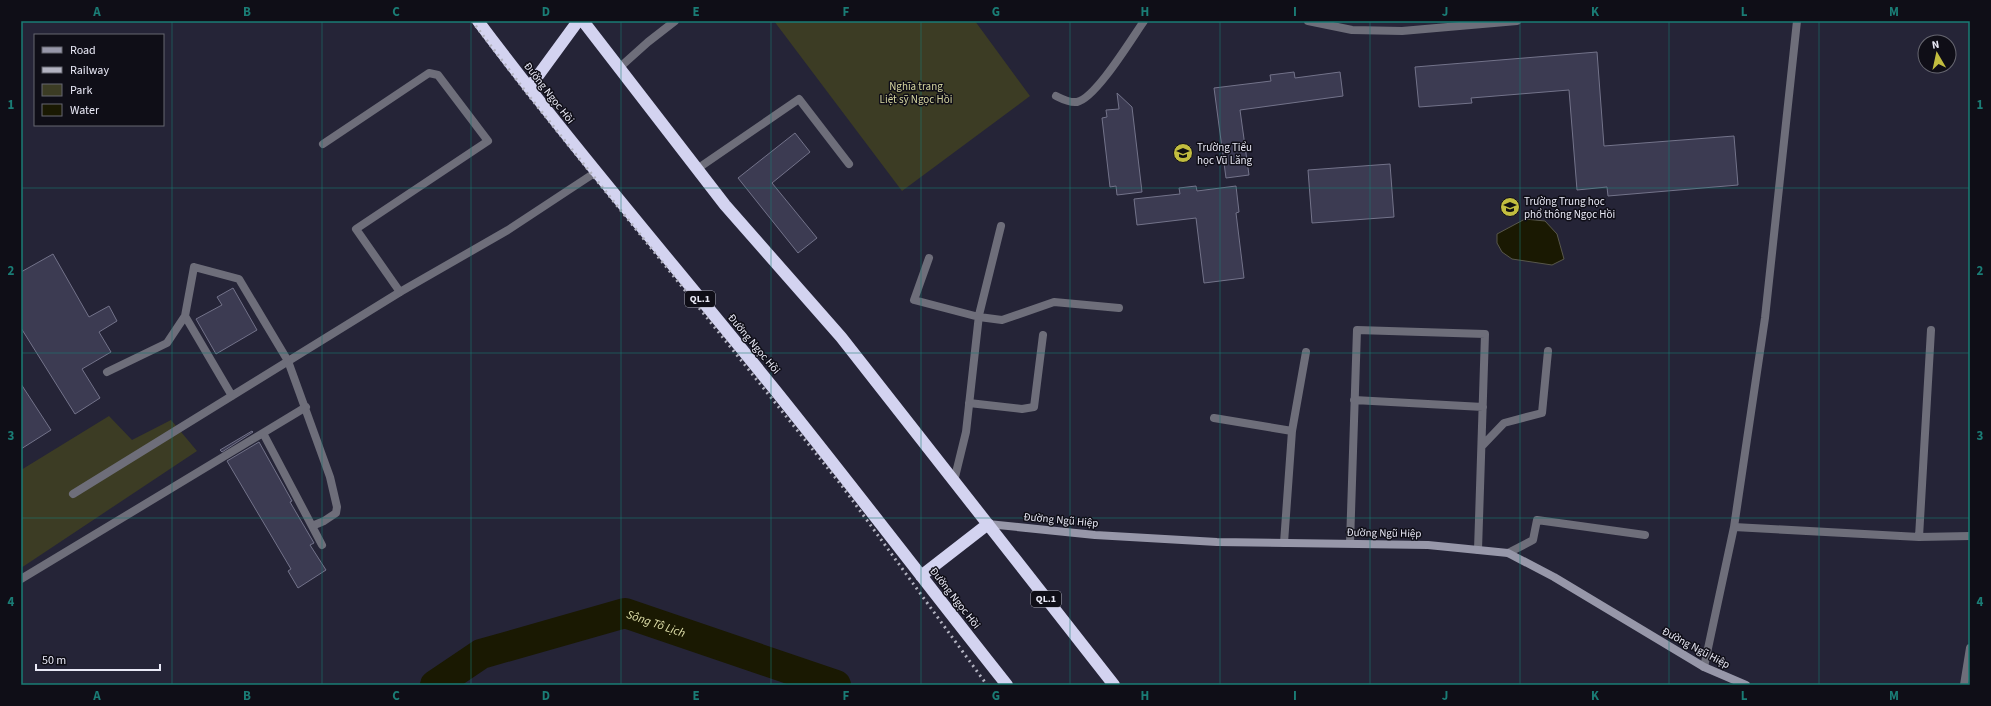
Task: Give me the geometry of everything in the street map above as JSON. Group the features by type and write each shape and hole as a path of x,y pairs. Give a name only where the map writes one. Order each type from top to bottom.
{"highway":[{"name":"Đường Ngọc Hồi","path":"478,21 528,88 775,389 1007,685"},
{"path":"528,88 578,21"},
{"name":"QL.1","path":"583,21 725,205 841,337 1114,685"},
{"path":"921,576 988,524"}],"street":[{"path":"619,68 648,42 675,21"},
{"path":"1056,96 1065,101 1077,102 1087,96 1105,78 1144,21"},
{"path":"1308,21 1352,30 1395,31 1518,21"},
{"path":"1704,667 1734,527 1765,318 1797,21"},
{"path":"323,144 429,73 438,75 488,141 356,229 400,292"},
{"path":"697,168 799,99 849,164"},
{"path":"73,494 400,292 508,230 596,172"},
{"path":"954,481 966,432 979,317 1001,226"},
{"path":"929,258 914,300 979,317 1002,320 1054,302 1120,308"},
{"path":"106,372 167,343 185,316 194,268 239,279 288,361 306,406 330,477 337,507 336,513 312,526"},
{"path":"185,316 232,396"},
{"path":"1350,544 1357,330 1485,334 1478,550"},
{"path":"1920,537 1931,330"},
{"path":"969,403 1022,410 1034,407 1043,335"},
{"path":"1482,446 1504,423 1542,413 1548,351"},
{"path":"1284,543 1292,431 1306,352"},
{"path":"1354,400 1483,407"},
{"path":"21,579 306,406"},
{"path":"1214,418 1292,431"},
{"path":"263,433 322,545"},
{"path":"1508,553 1533,540 1537,520 1645,535"},
{"name":"Đường Ngũ Hiệp","path":"988,524 1095,535 1217,542 1428,545 1508,553 1554,577 1704,667 1746,685"},
{"path":"1734,527 1920,537 1970,536"},
{"path":"1964,685 1970,648"}],"green space":[{"name":"Nghĩa trang Liệt sỹ Ngọc Hồi","path":"774,21 975,21 1030,96 902,191"},
{"path":"109,416 132,440 171,420 197,451 21,568 21,470"}],"water":[{"path":"1525,219 1545,221 1557,234 1564,259 1552,265 1512,259 1502,252 1497,243 1497,234"}],"building":[{"path":"1597,52 1604,146 1734,136 1738,185 1608,196 1607,187 1577,190 1569,90 1471,98 1472,103 1419,107 1415,67"},
{"path":"1294,72 1295,78 1340,72 1343,96 1240,110 1249,175 1226,178 1214,88 1271,81 1270,75"},
{"path":"1117,93 1132,107 1142,192 1117,195 1116,186 1110,187 1102,118 1107,117 1106,110 1119,109"},
{"path":"795,133 810,152 772,183 817,238 798,253 738,178"},
{"path":"1390,164 1394,217 1312,223 1308,170"},
{"path":"1196,186 1197,191 1236,186 1239,212 1236,213 1244,278 1204,283 1196,218 1137,225 1134,199 1180,194 1179,188"},
{"path":"53,254 89,317 109,306 117,321 99,332 111,352 82,369 100,398 75,414 21,328 21,272"},
{"path":"233,288 257,330 216,354 196,319 222,305 217,297"},
{"path":"21,384 51,430 21,449"},
{"path":"252,431 253,432 222,452 220,450"},
{"path":"259,442 292,501 290,502 314,543 310,545 326,570 298,588 288,571 291,569 227,461"}],"waterway":[{"name":"Sông Tô Lịch","path":"435,685 481,654 625,613 836,685"}],"railway":[{"path":"472,21 529,96 842,486 987,685"}],"place":[{"name":"Trường Tiểu học Vũ Lăng","path":"1183,153"},
{"name":"Trường Trung học phổ thông Ngọc Hồi","path":"1510,207"}]}
